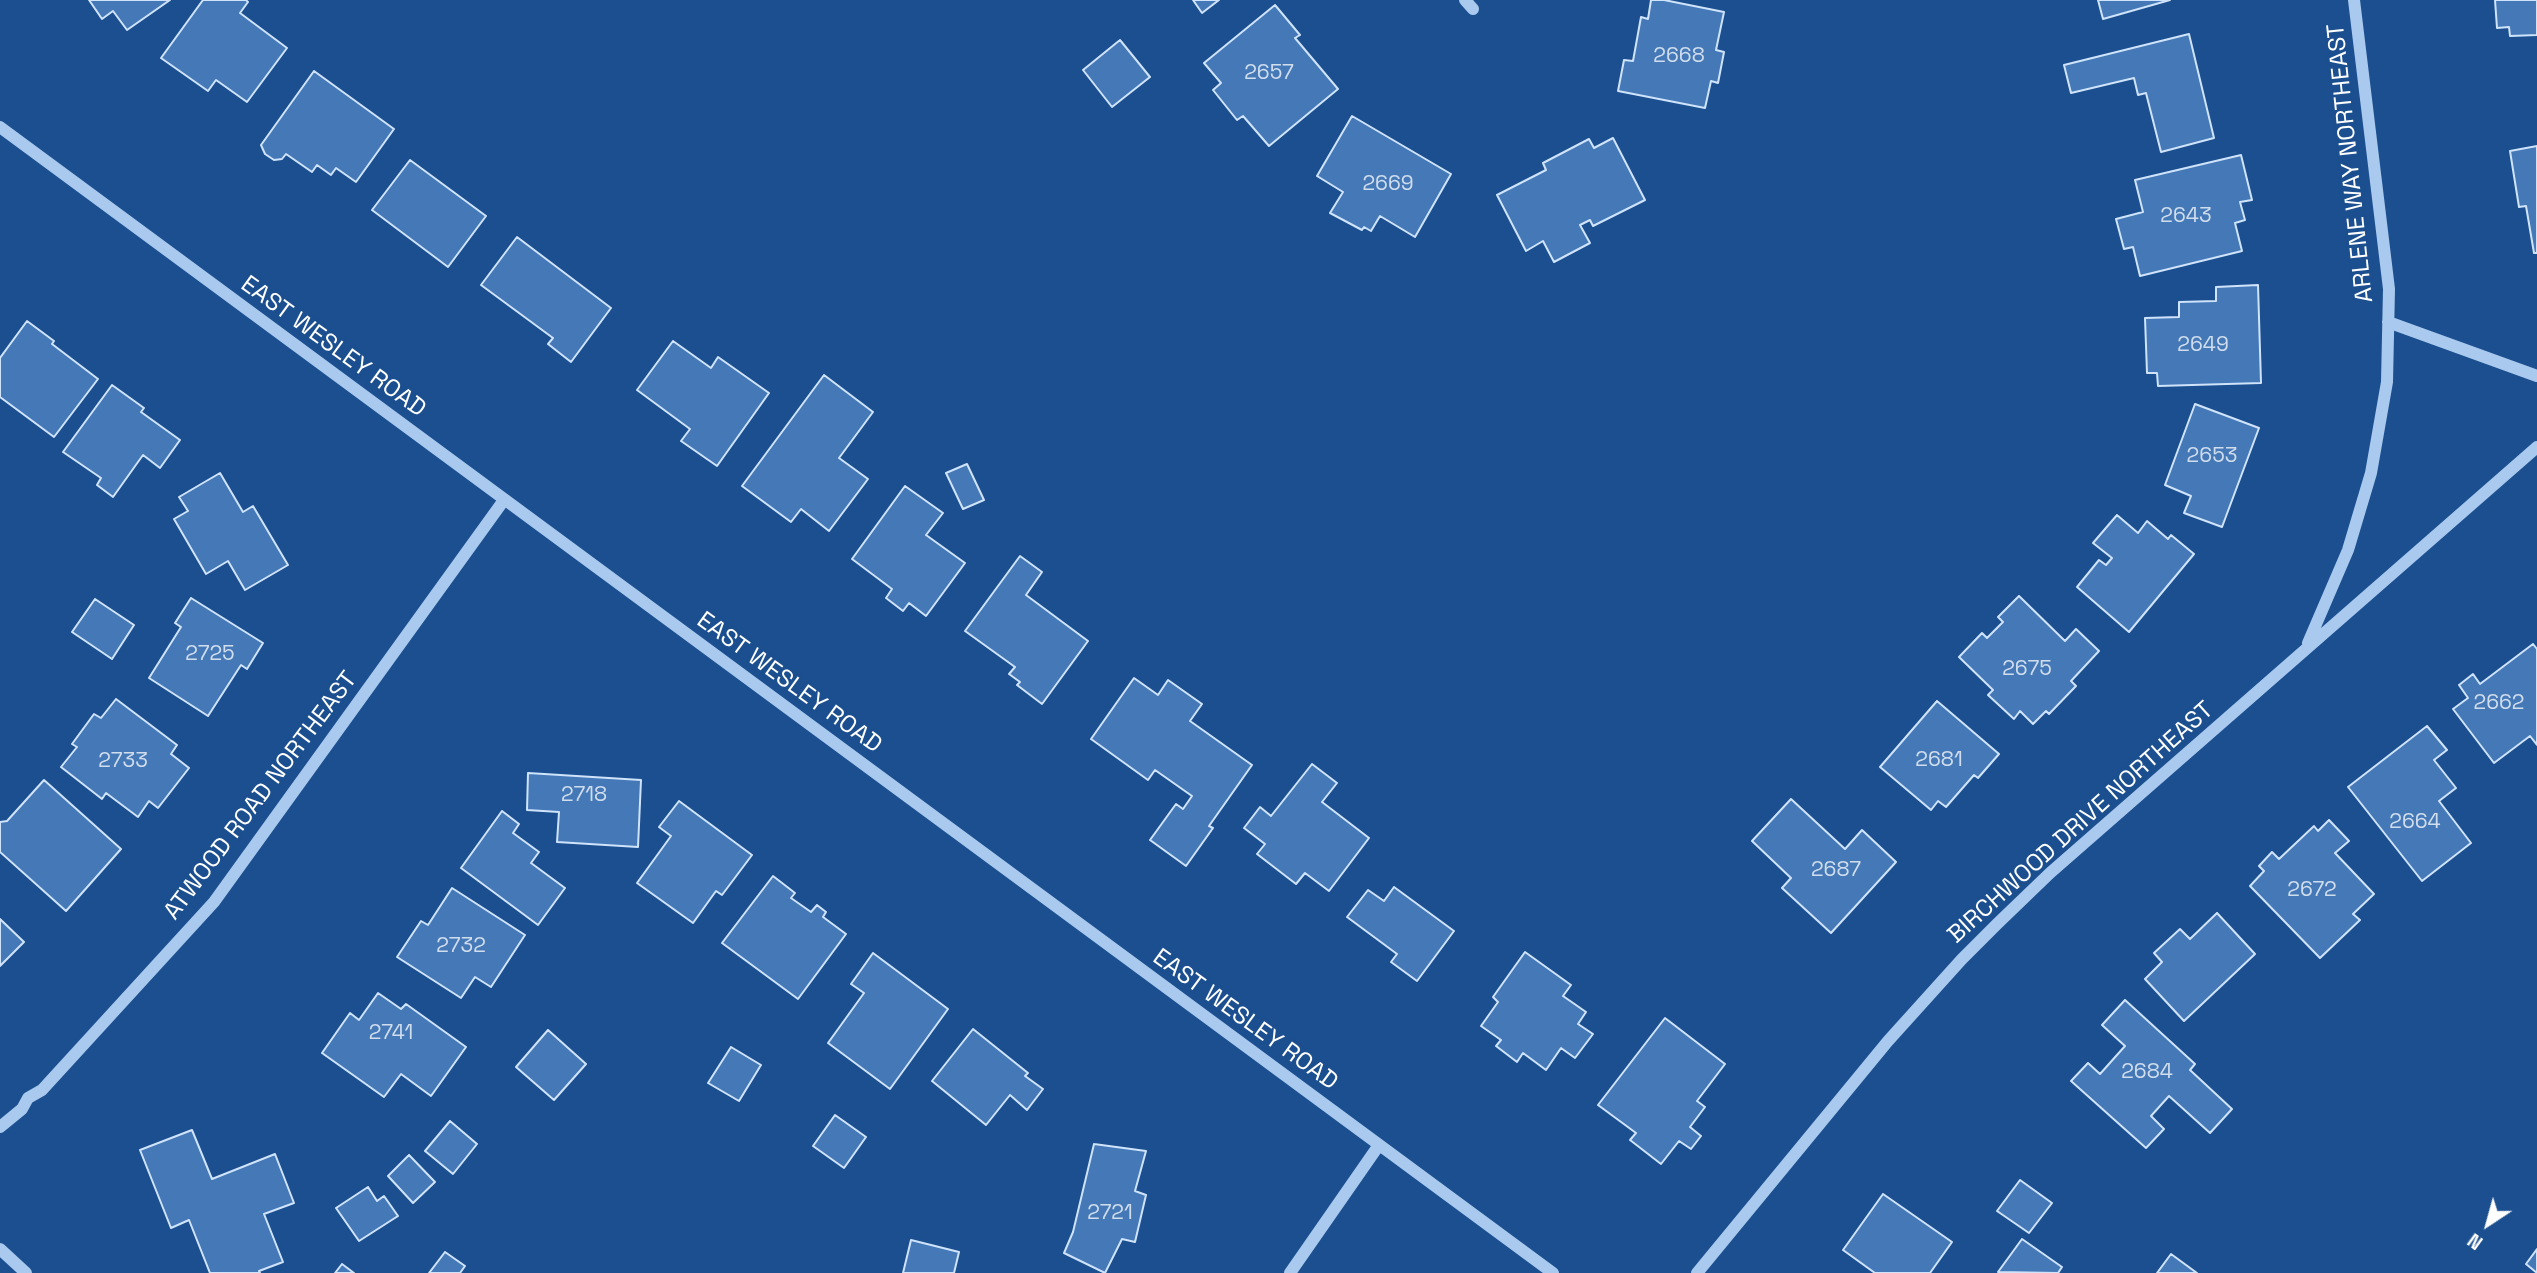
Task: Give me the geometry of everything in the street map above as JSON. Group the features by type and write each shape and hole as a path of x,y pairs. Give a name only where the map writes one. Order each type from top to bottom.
{"street":[{"name":"ARLENE WAY NORTHEAST","path":"2306,648 2348,550 2371,473 2387,382 2389,289 2354,0"},
{"name":"EAST WESLEY ROAD","path":"0,127 1553,1273"},
{"name":"ARLENE WAY NORTHEAST","path":"2388,322 2537,376"},
{"name":"BIRCHWOOD DRIVE NORTHEAST","path":"1697,1273 1888,1041 1962,959 2050,873 2537,447"},
{"name":"ATWOOD ROAD NORTHEAST","path":"0,1126 22,1109 28,1098 42,1090 214,902 504,499"},
{"path":"1290,1273 1379,1145"},
{"path":"0,1249 26,1273"}],"building":[{"path":"89,0 170,0 127,30 113,11 102,19"},
{"path":"203,0 246,0 248,2 240,13 287,48 247,102 216,80 208,91 161,58"},
{"path":"1193,0 1219,0 1202,13"},
{"path":"1651,0 1664,0 1724,12 1716,50 1724,52 1718,83 1711,81 1705,108 1618,91 1624,60 1633,61 1641,17 1648,19"},
{"path":"2098,0 2170,0 2103,19"},
{"path":"2495,0 2537,0 2537,35 2510,36 2509,27 2497,28"},
{"path":"1275,5 1300,35 1295,38 1338,89 1269,146 1243,116 1237,120 1213,90 1221,83 1204,63"},
{"path":"2189,34 2214,138 2161,152 2146,93 2138,95 2134,78 2071,93 2064,65"},
{"path":"1120,40 1150,77 1112,107 1083,70"},
{"path":"314,71 394,129 356,182 336,168 331,175 317,165 312,172 286,154 282,159 274,160 265,154 261,145"},
{"path":"1352,116 1451,174 1415,237 1380,216 1371,231 1364,227 1362,230 1330,213 1343,192 1317,176"},
{"path":"1613,138 1645,200 1593,226 1590,220 1580,225 1590,243 1554,262 1543,241 1526,251 1497,195 1546,170 1543,163 1589,139 1594,148"},
{"path":"2537,146 2537,253 2534,253 2526,206 2519,207 2510,151"},
{"path":"2241,155 2252,200 2240,202 2245,220 2235,223 2242,251 2140,276 2133,247 2124,249 2116,219 2143,212 2135,180"},
{"path":"410,160 486,216 448,267 372,210"},
{"path":"517,237 611,308 571,362 548,344 553,338 481,285"},
{"path":"2258,285 2261,383 2158,386 2157,373 2147,373 2145,318 2179,317 2179,302 2216,301 2216,287"},
{"path":"27,321 98,379 54,437 0,397 0,358"},
{"path":"673,341 711,368 718,357 769,393 717,466 681,441 690,429 637,390"},
{"path":"824,375 873,412 839,458 868,479 829,531 801,509 791,522 742,486"},
{"path":"112,385 144,408 141,412 180,440 160,468 143,455 113,497 97,485 101,478 63,452"},
{"path":"2195,404 2259,428 2222,527 2184,513 2191,496 2165,485"},
{"path":"967,464 984,500 963,509 946,473"},
{"path":"220,473 243,512 253,506 288,565 245,590 228,561 206,574 174,519 188,511 179,497"},
{"path":"905,486 943,513 926,535 965,563 926,616 909,603 903,611 886,598 892,589 852,559"},
{"path":"2117,515 2138,533 2147,521 2168,539 2171,535 2194,554 2129,632 2077,587 2099,560 2106,565 2112,558 2093,543"},
{"path":"1020,556 1042,572 1026,595 1088,641 1042,704 1017,685 1020,682 1009,674 1015,667 965,631"},
{"path":"2019,596 2065,641 2076,629 2099,651 2071,681 2076,686 2049,714 2046,711 2033,724 2020,711 2014,719 1988,695 1993,690 1959,657 1982,633 1987,638 2003,622 1998,617"},
{"path":"191,598 263,643 247,669 241,665 208,716 149,678 181,627 175,623"},
{"path":"95,599 134,625 112,659 72,632"},
{"path":"2533,644 2537,649 2537,745 2530,736 2494,763 2453,709 2468,698 2459,685 2473,674 2480,684"},
{"path":"1134,678 1158,695 1168,680 1202,704 1190,721 1252,765 1209,826 1213,828 1186,866 1150,840 1176,804 1183,809 1192,796 1155,770 1148,780 1091,739"},
{"path":"116,699 177,745 171,754 189,768 158,808 149,801 138,817 106,793 102,799 61,767 77,747 72,744 94,714 101,718"},
{"path":"1937,701 1999,754 1978,778 1974,775 1946,807 1938,801 1931,810 1880,767"},
{"path":"2427,726 2447,750 2434,760 2456,788 2439,801 2471,843 2422,881 2348,787"},
{"path":"1312,764 1337,783 1322,802 1369,838 1329,891 1305,873 1296,884 1257,854 1265,844 1244,828 1260,807 1271,816"},
{"path":"528,773 641,780 638,847 557,842 559,812 527,810"},
{"path":"44,780 121,849 66,911 0,852 0,822 7,821"},
{"path":"1791,799 1845,849 1862,830 1896,862 1831,933 1782,888 1791,878 1752,841"},
{"path":"679,801 752,855 722,895 716,891 693,923 637,883 671,836 659,827"},
{"path":"502,811 519,824 513,833 539,852 531,863 565,888 538,925 461,868"},
{"path":"2329,820 2349,841 2335,853 2374,894 2353,914 2360,920 2320,958 2250,886 2264,871 2259,866 2272,852 2279,859 2314,826 2318,831"},
{"path":"773,876 795,893 791,898 811,912 817,905 826,912 823,917 846,934 798,999 722,943"},
{"path":"1394,887 1454,931 1417,981 1391,962 1397,954 1347,917 1368,890 1384,901"},
{"path":"452,888 525,935 491,987 475,977 461,998 397,957 421,921 428,925"},
{"path":"2217,913 2255,954 2184,1021 2145,979 2162,962 2154,953 2180,929 2190,939"},
{"path":"0,919 24,942 0,966"},
{"path":"1525,952 1571,985 1563,996 1586,1012 1578,1024 1593,1034 1575,1058 1561,1048 1546,1070 1523,1053 1517,1062 1496,1046 1501,1040 1481,1026 1498,1002 1493,997"},
{"path":"873,953 948,1009 890,1089 828,1043 864,993 851,984"},
{"path":"378,993 401,1009 406,1004 466,1047 431,1096 401,1074 384,1097 322,1053 350,1013 359,1020"},
{"path":"2125,1000 2195,1064 2190,1070 2232,1109 2210,1133 2169,1096 2151,1116 2164,1129 2146,1148 2071,1081 2088,1063 2100,1074 2125,1046 2102,1025"},
{"path":"1665,1018 1725,1064 1697,1101 1705,1107 1690,1127 1701,1136 1691,1149 1679,1141 1661,1164 1630,1140 1636,1133 1598,1105"},
{"path":"973,1029 1028,1073 1025,1076 1043,1089 1027,1110 1010,1095 986,1125 932,1081"},
{"path":"548,1030 586,1064 554,1100 516,1067"},
{"path":"731,1047 761,1065 739,1101 708,1083"},
{"path":"835,1115 866,1137 844,1168 813,1146"},
{"path":"450,1121 477,1144 453,1174 425,1151"},
{"path":"192,1130 212,1179 275,1154 294,1203 264,1214 283,1262 259,1271 260,1273 210,1273 189,1220 171,1228 140,1150"},
{"path":"1094,1144 1146,1151 1135,1191 1146,1195 1135,1242 1122,1239 1105,1273 1064,1253 1073,1232"},
{"path":"409,1155 435,1182 413,1203 388,1176"},
{"path":"2020,1180 2052,1203 2029,1233 1997,1211"},
{"path":"368,1187 377,1201 384,1196 398,1216 359,1241 336,1208"},
{"path":"1883,1194 1952,1242 1930,1273 1875,1273 1843,1250"},
{"path":"2022,1239 2062,1267 2058,1273 1998,1272"},
{"path":"911,1240 959,1252 954,1273 903,1273"},
{"path":"2537,1249 2537,1273 2526,1264"},
{"path":"445,1252 465,1266 460,1273 429,1273"},
{"path":"2171,1254 2197,1273 2157,1273"},
{"path":"342,1264 354,1273 335,1273"}]}
